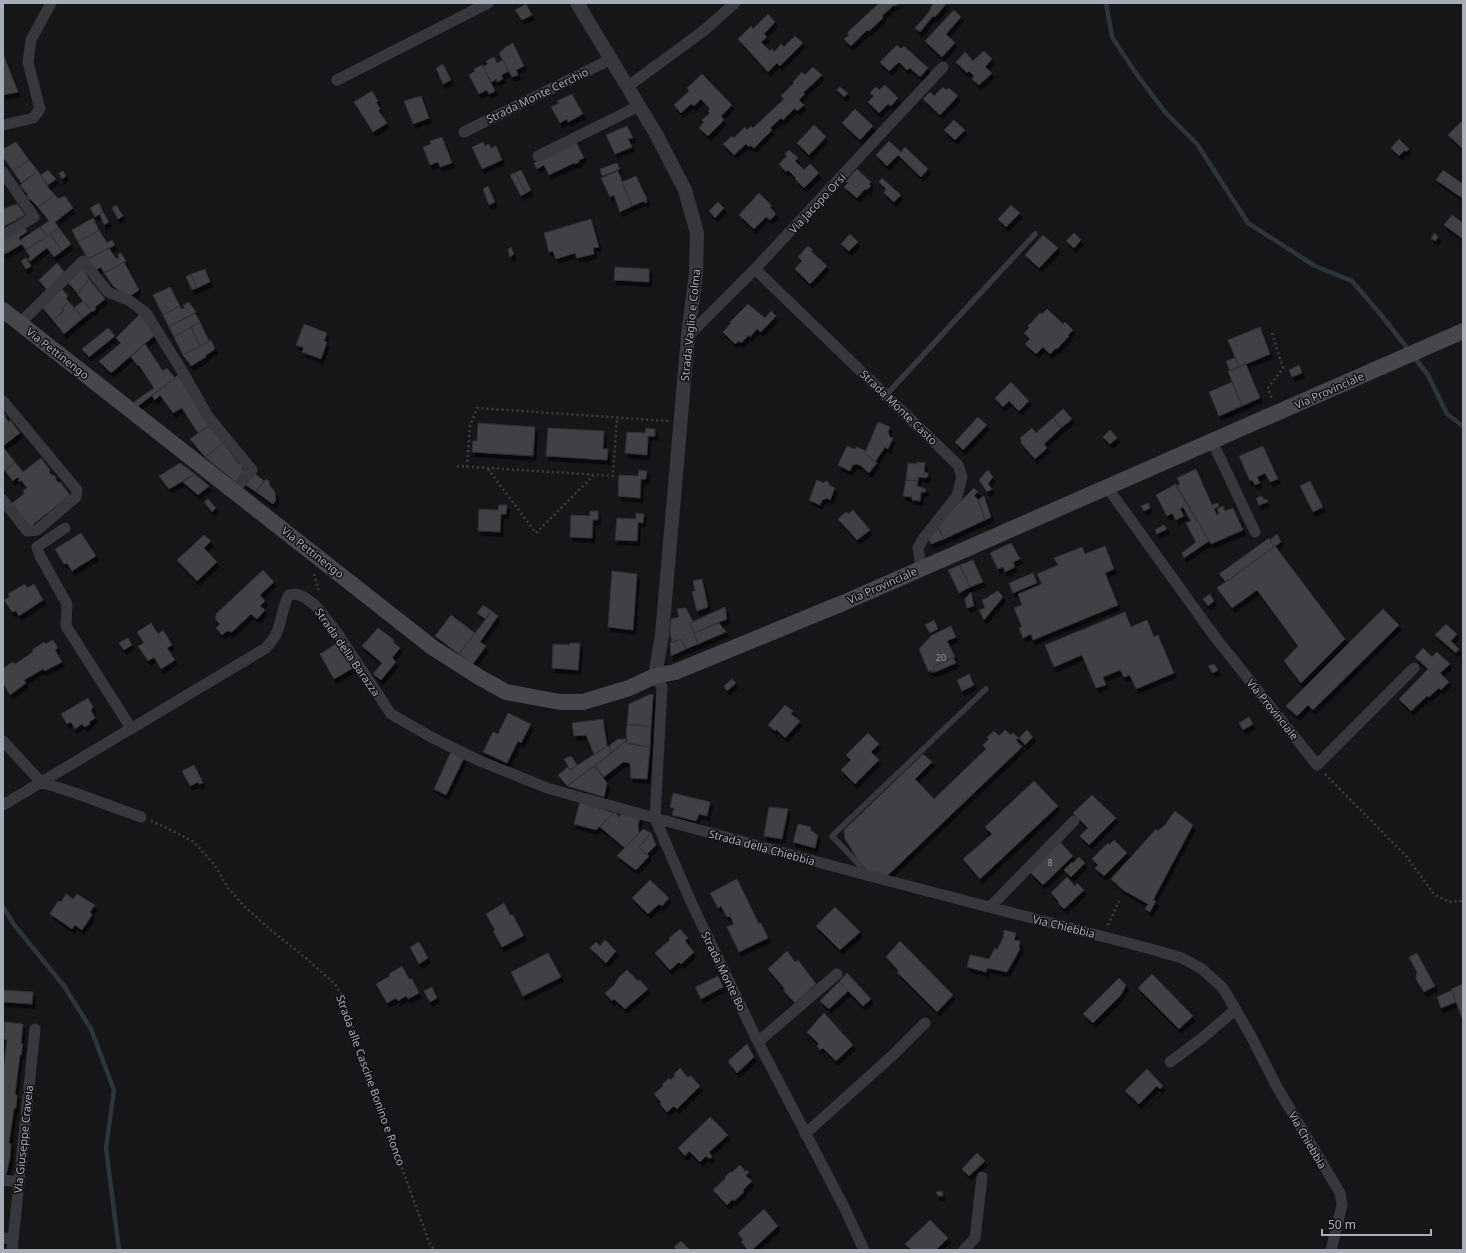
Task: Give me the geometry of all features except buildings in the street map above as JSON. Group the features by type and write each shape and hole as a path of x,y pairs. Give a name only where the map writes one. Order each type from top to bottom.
{"main road":[{"name":"Via Pettinengo","path":"3,310 432,647 479,677 506,692 560,702 583,702 629,688 655,676"},
{"name":"Via Provinciale","path":"655,676 675,672 843,603 1463,331"}],"street":[{"path":"3,125 33,118 40,109 28,62 31,40 51,3"},
{"path":"337,80 488,3"},
{"name":"Strada Vaglio e Colma","path":"577,3 656,134 685,190 697,233 696,273 688,336 662,635 655,676"},
{"path":"627,87 702,32 735,3"},
{"name":"Strada Monte Cerchio","path":"464,132 611,59"},
{"name":"Via Jacopo Orsi","path":"688,336 755,269 943,67"},
{"path":"538,156 639,106"},
{"path":"3,172 34,217 3,235"},
{"path":"20,324 83,261 108,292 130,301 146,313 184,374 207,415 252,470 234,490"},
{"name":"Strada Monte Casto","path":"755,269 958,464 962,477 957,496 922,539 918,548 921,568"},
{"path":"3,401 77,490 76,497 37,530 27,530 3,500"},
{"path":"1212,442 1255,532"},
{"name":"Via Provinciale","path":"1107,487 1215,637 1317,765"},
{"path":"65,528 37,547 40,556 67,604 66,626 131,728"},
{"name":"Strada della Barazza","path":"3,805 266,648 277,634 284,604 289,595 296,594 304,597 315,605 320,611 338,634 391,714 431,737 480,761 547,788 655,818"},
{"path":"1317,765 1414,668"},
{"name":"Strada Monte Bo","path":"655,676 662,688 655,818 691,902 758,1042 844,1207 864,1250"},
{"path":"3,741 41,782 141,818"},
{"name":"Strada della Chiebbia","path":"655,818 870,876"},
{"path":"990,907 1074,821"},
{"name":"Via Chiebbia","path":"870,876 1182,958 1202,969 1223,988 1251,1036 1277,1086 1340,1193 1342,1205 1331,1250"},
{"path":"758,1042 837,974"},
{"path":"1170,1062 1201,1039 1235,1010"},
{"path":"805,1134 893,1056 925,1023"},
{"name":"Via Giuseppe Craveia","path":"9,1242 19,1182 35,1029"},
{"path":"964,1250 975,1238 982,1177"},
{"path":"3,1180 19,1182"}],"lane":[{"path":"886,394 1035,234"},
{"path":"870,876 832,836 986,689"}],"path":[{"path":"1272,333 1283,368 1268,388 1277,413"},
{"path":"467,467 470,426 477,408 680,422"},
{"path":"457,466 613,476 617,417"},
{"path":"488,468 536,533 594,475"},
{"path":"314,554 310,560 324,607 320,611"},
{"path":"1317,765 1406,856 1434,894 1449,902 1463,901"},
{"name":"Strada alle Cascine Bonino e Ronco","path":"141,818 165,827 194,842 214,864 228,888 244,906 272,931 307,958 335,984 344,999 366,1070 434,1250"},
{"path":"1102,936 1119,901"}],"waterway":[{"path":"1106,3 1112,37 1135,72 1165,112 1197,144 1248,223 1315,266 1352,281 1382,316 1428,375 1447,414 1463,426"},
{"path":"3,907 15,926 64,986 91,1029 114,1090 106,1148 119,1250"}]}
